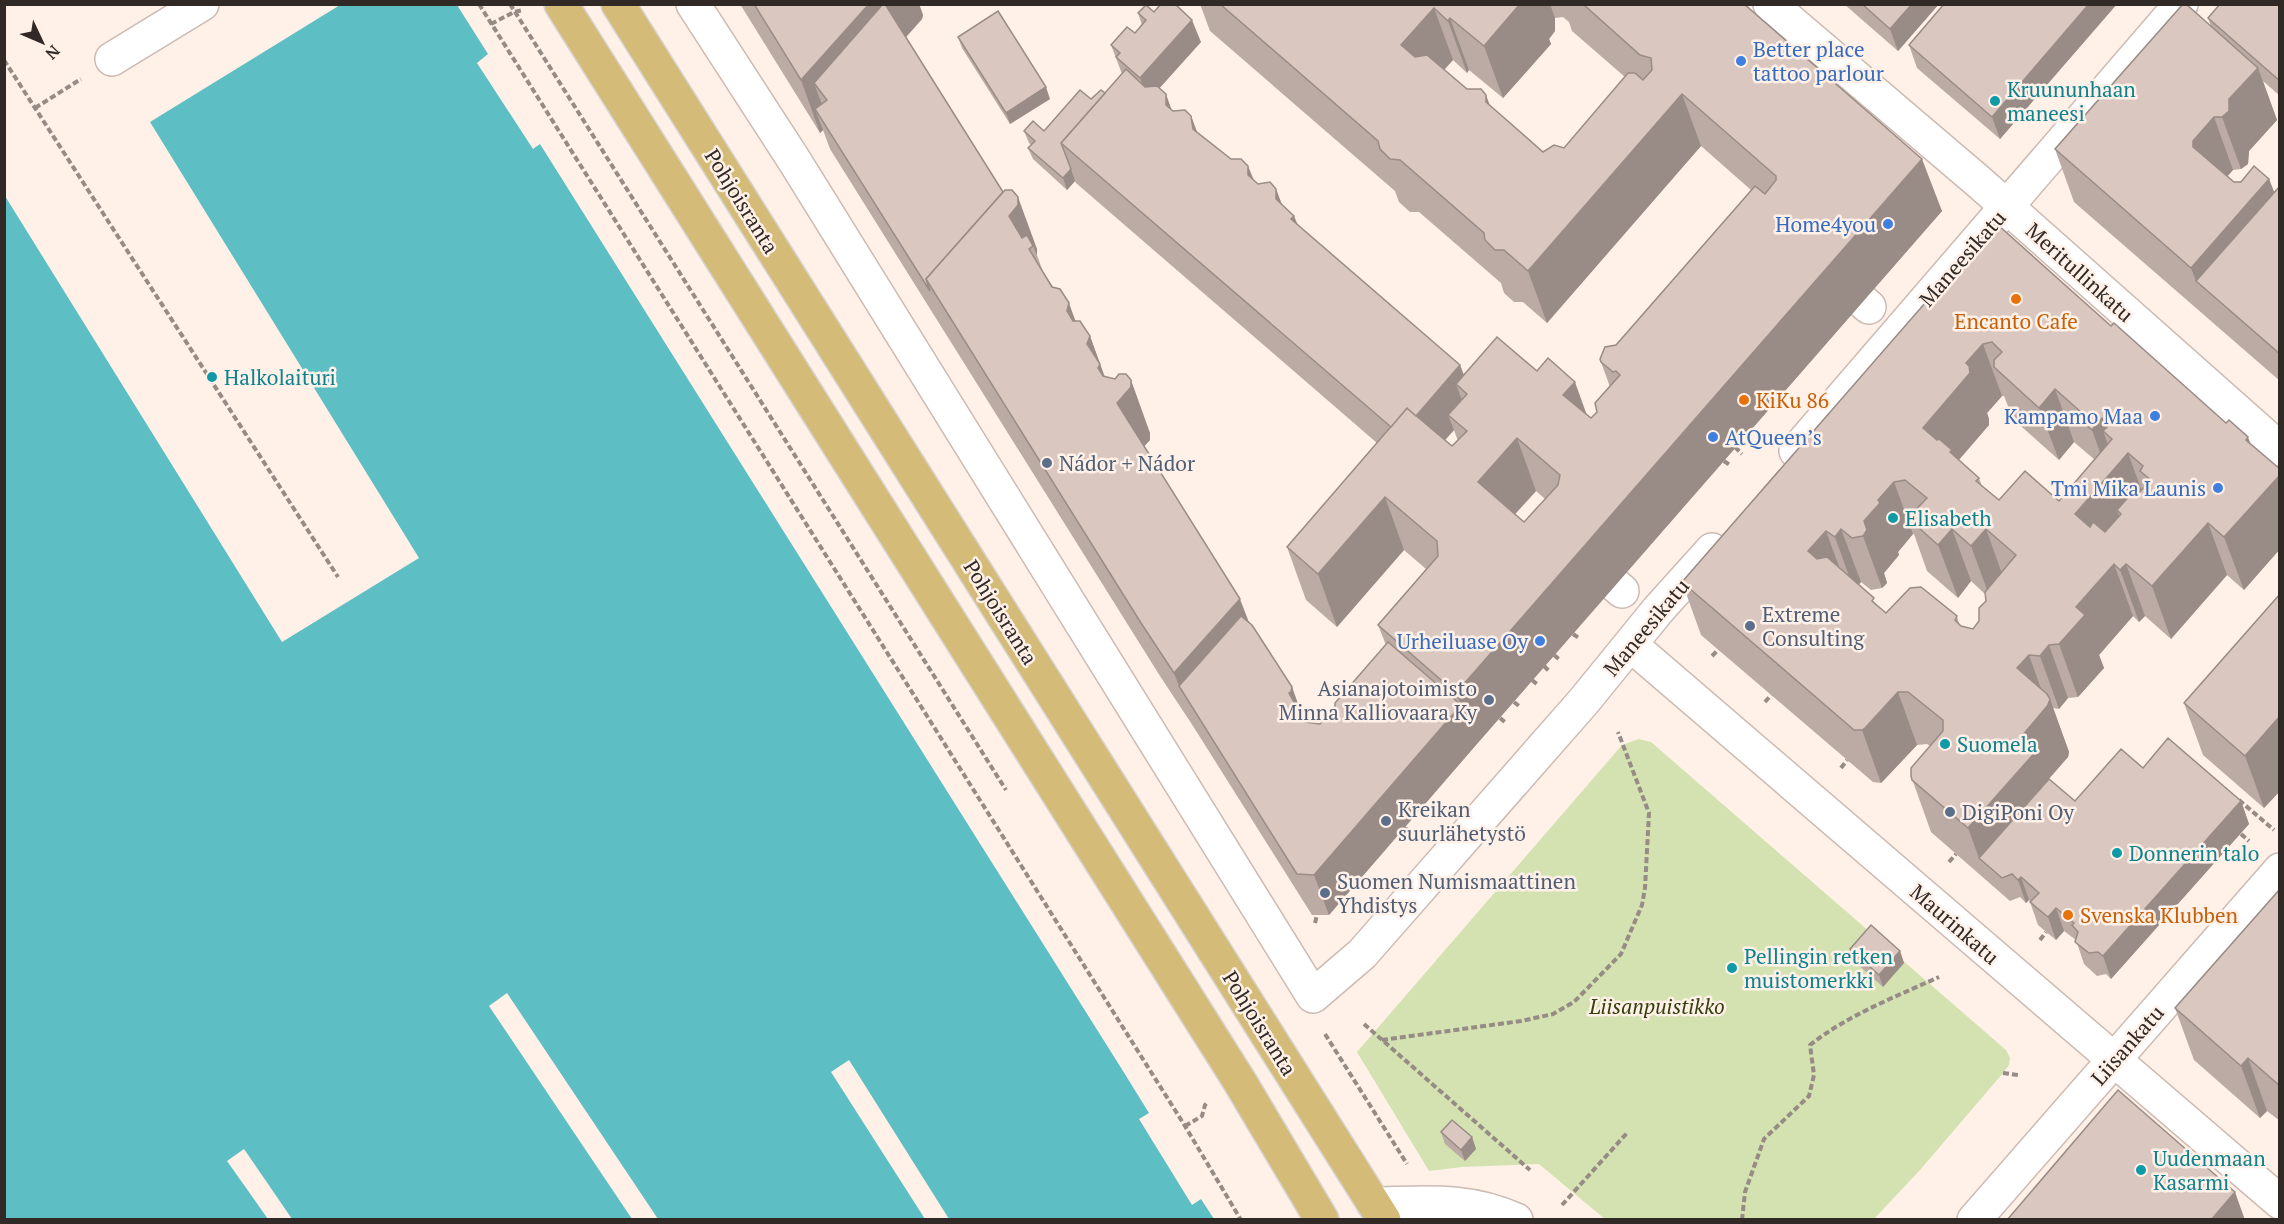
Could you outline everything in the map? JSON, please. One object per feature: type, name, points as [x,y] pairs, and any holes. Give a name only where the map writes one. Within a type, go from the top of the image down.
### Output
[{"type":"main road","points":[[561,4],[1234,1073],[1322,1220]]},
{"type":"main road","name":"Pohjoisranta","points":[[618,4],[1379,1212]]},
{"type":"street","points":[[112,59],[202,4]]},
{"type":"street","name":"Maneesikatu","points":[[693,4],[794,160],[1313,996],[1362,954],[1732,526]]},
{"type":"street","name":"Meritullinkatu","points":[[1770,4],[2006,207],[2280,449]]},
{"type":"street","name":"Maneesikatu","points":[[1778,473],[2181,4]]},
{"type":"street","name":"Maurinkatu","points":[[1631,645],[2280,1202]]},
{"type":"street","name":"Liisankatu","points":[[1974,1220],[2280,870]]},
{"type":"street","points":[[1379,1212],[1465,1203],[1508,1216]]},
{"type":"path","points":[[479,4],[1185,1126],[1241,1220]]},
{"type":"path","points":[[510,4],[1009,795]]},
{"type":"path","points":[[492,24],[514,12]]},
{"type":"path","points":[[35,108],[112,59]]},
{"type":"path","points":[[4,60],[338,577]]},
{"type":"path","points":[[1735,447],[1742,454]]},
{"type":"path","points":[[1724,460],[1731,466]]},
{"type":"path","points":[[1573,634],[1579,638]]},
{"type":"path","points":[[1712,656],[1719,649]]},
{"type":"path","points":[[1554,655],[1560,660]]},
{"type":"path","points":[[1544,666],[1550,672]]},
{"type":"path","points":[[1532,680],[1538,685]]},
{"type":"path","points":[[1765,702],[1771,695]]},
{"type":"path","points":[[1514,702],[1519,706]]},
{"type":"path","points":[[1500,718],[1506,723]]},
{"type":"path","points":[[1382,1040],[1521,1021],[1553,1014],[1574,1002],[1621,954],[1642,905],[1649,813],[1618,732]]},
{"type":"path","points":[[1841,768],[1847,760]]},
{"type":"path","points":[[2230,793],[2280,835]]},
{"type":"path","points":[[1424,805],[1429,811]]},
{"type":"path","points":[[1403,828],[1411,831]]},
{"type":"path","points":[[2241,834],[2249,841]]},
{"type":"path","points":[[1950,862],[1956,854]]},
{"type":"path","points":[[1315,924],[1317,915]]},
{"type":"path","points":[[2040,940],[2046,932]]},
{"type":"path","points":[[1742,1220],[1745,1192],[1764,1139],[1809,1096],[1814,1075],[1809,1046],[1832,1029],[1939,977]]},
{"type":"path","points":[[1364,1024],[1530,1170]]},
{"type":"path","points":[[2003,1073],[2018,1075]]},
{"type":"path","points":[[1185,1126],[1202,1116],[1204,1105]]},
{"type":"path","points":[[1562,1205],[1627,1133]]},
{"type":"green space","name":"Liisanpuistikko","points":[[1639,739],[1651,742],[2006,1050],[2010,1058],[2009,1065],[2003,1073],[1920,1170],[1874,1219],[1606,1220],[1539,1164],[1462,1167],[1429,1171],[1357,1052],[1622,745]]},
{"type":"water","points":[[5,5],[457,5],[488,54],[477,63],[533,149],[540,144],[1123,1071],[1149,1113],[1139,1119],[1192,1205],[1201,1199],[1214,1219],[5,1220]]},
{"type":"pier","name":"Halkolaituri","points":[[5,5],[340,5],[150,122],[419,558],[282,642],[5,196]]},
{"type":"pier","points":[[507,993],[658,1219],[632,1219],[489,1006]]},
{"type":"pier","points":[[849,1060],[949,1219],[925,1219],[831,1072]]},
{"type":"pier","points":[[244,1149],[292,1219],[268,1219],[227,1161]]},
{"type":"building","points":[[754,4],[869,4],[801,80]]},
{"type":"building","points":[[883,4],[1003,192],[926,279],[930,291],[815,109],[827,100],[814,83]]},
{"type":"building","points":[[1161,4],[1175,4],[1192,20],[1140,78],[1116,57],[1120,53],[1111,45],[1127,27],[1135,33],[1146,20],[1138,13],[1146,5],[1154,12]]},
{"type":"building","points":[[1220,4],[1520,4],[1484,46],[1450,18],[1448,21],[1434,8],[1401,45],[1415,57],[1427,55],[1467,89],[1481,89],[1486,95],[1486,102],[1543,152],[1554,145],[1564,148],[1628,73],[1635,73],[1643,80],[1652,70],[1651,58],[1640,55],[1583,4],[1744,4],[1922,159],[1456,693],[1378,625],[1438,556],[1437,541],[1385,497],[1318,574],[1287,547],[1407,408],[1452,446],[1467,431],[1448,415],[1467,394],[1456,384],[1497,337],[1537,371],[1548,358],[1575,382],[1563,395],[1591,418],[1597,412],[1595,403],[1620,375],[1601,362],[1605,347],[1616,345],[1755,186],[1765,194],[1776,180],[1776,176],[1682,94],[1528,271],[1504,250],[1495,250],[1485,240],[1484,233],[1400,160],[1390,159],[1380,149],[1378,141]],"holes":[[[1517,438],[1560,475],[1558,485],[1524,522],[1478,482]]]},
{"type":"building","points":[[1862,4],[1912,4],[1890,29]]},
{"type":"building","name":"Kruununhaan maneesi","points":[[1944,4],[2089,4],[1992,117],[1909,45]]},
{"type":"building","points":[[2183,4],[2186,4],[2258,68],[2229,99],[2229,111],[2222,117],[2214,117],[2193,141],[2193,147],[2234,182],[2241,182],[2254,166],[2269,179],[2191,268],[2055,149]]},
{"type":"building","points":[[2220,4],[2280,4],[2280,81],[2208,18]]},
{"type":"building","points":[[998,11],[1046,87],[1006,113],[958,37]]},
{"type":"building","points":[[1126,69],[1145,87],[1157,86],[1166,94],[1166,105],[1173,111],[1185,110],[1191,116],[1193,129],[1231,159],[1241,159],[1248,166],[1248,175],[1258,184],[1270,182],[1276,189],[1276,199],[1294,216],[1291,219],[1460,365],[1416,416],[1407,408],[1391,427],[1061,143]]},
{"type":"building","points":[[1080,90],[1091,99],[1101,90],[1105,93],[1061,143],[1071,169],[1063,178],[1028,148],[1035,141],[1024,131],[1033,121],[1044,131]]},
{"type":"building","points":[[2280,186],[2280,354],[2196,281]]},
{"type":"building","points":[[1005,190],[1012,190],[1018,197],[1018,205],[1009,216],[1022,238],[1027,235],[1033,246],[1029,249],[1052,287],[1060,289],[1069,303],[1067,311],[1073,321],[1080,321],[1090,336],[1087,344],[1100,364],[1098,368],[1103,376],[1115,379],[1119,374],[1126,374],[1131,380],[1131,387],[1117,403],[1240,599],[1174,673],[926,279]]},
{"type":"building","points":[[1993,225],[1998,225],[2111,326],[2114,323],[2226,423],[2229,420],[2248,437],[2246,440],[2280,469],[2280,475],[2224,537],[2208,523],[2152,586],[2126,564],[2120,570],[2114,564],[2076,607],[2085,615],[2059,644],[2049,645],[2040,656],[2029,655],[2017,668],[2050,699],[2048,705],[2022,736],[2038,749],[1968,828],[1912,780],[1911,776],[1911,768],[1943,731],[1943,720],[1908,692],[1898,692],[1865,728],[1854,730],[1682,582]],"holes":[[[1992,342],[2002,352],[1994,360],[1994,367],[2039,408],[2055,389],[2090,420],[2086,425],[2092,430],[2102,418],[2109,425],[2103,431],[2112,439],[2059,501],[2025,471],[1999,500],[1976,481],[1979,478],[1950,452],[1952,450],[1923,428],[1970,373],[1966,363],[1983,344]],[[2128,453],[2143,466],[2140,471],[2151,480],[2136,496],[2132,493],[2117,510],[2121,514],[2105,532],[2093,522],[2090,527],[2075,514]],[[1905,480],[1927,498],[1908,518],[1938,545],[1952,529],[1971,546],[1986,529],[2016,555],[1985,592],[1986,601],[1979,608],[1979,621],[1973,629],[1961,626],[1955,620],[1957,616],[1921,587],[1910,588],[1886,613],[1872,601],[1874,598],[1827,557],[1817,559],[1808,551],[1826,531],[1835,537],[1841,529],[1852,538],[1863,536],[1867,530],[1864,521],[1894,482]]]},
{"type":"building","points":[[2280,594],[2280,716],[2245,756],[2184,703]]},
{"type":"building","points":[[1241,616],[1252,625],[1292,687],[1289,693],[1305,722],[1320,724],[1335,707],[1335,703],[1388,642],[1461,705],[1314,875],[1297,874],[1179,686]]},
{"type":"building","name":"Donnerin talo","points":[[2168,738],[2241,801],[2103,956],[2098,952],[2089,953],[2075,942],[2078,932],[2072,925],[2074,923],[2056,908],[2048,917],[2030,902],[2039,893],[2021,877],[2018,880],[2012,874],[2002,878],[1979,858],[2049,779],[2075,801],[2121,749],[2143,768]]},
{"type":"building","points":[[2280,889],[2280,1086],[2248,1058],[2241,1066],[2175,1008]]},
{"type":"building","points":[[1871,925],[1900,951],[1879,975],[1850,949]]},
{"type":"building","points":[[2118,1090],[2235,1192],[2211,1220],[2007,1220]]},
{"type":"building","points":[[1452,1120],[1472,1137],[1461,1150],[1441,1132]]},
{"type":"place","name":"Better place tattoo parlour","points":[[1741,61]]},
{"type":"place","name":"Kruununhaan maneesi","points":[[1995,101]]},
{"type":"place","name":"Home4you","points":[[1888,224]]},
{"type":"place","name":"Encanto Cafe","points":[[2016,299]]},
{"type":"place","name":"Halkolaituri","points":[[212,377]]},
{"type":"place","name":"KiKu 86","points":[[1744,400]]},
{"type":"place","name":"Kampamo Maa","points":[[2155,416]]},
{"type":"place","name":"AtQueen’s","points":[[1713,437]]},
{"type":"place","name":"Nádor + Nádor","points":[[1047,463]]},
{"type":"place","name":"Tmi Mika Launis","points":[[2218,488]]},
{"type":"place","name":"Elisabeth","points":[[1893,518]]},
{"type":"place","name":"Extreme Consulting","points":[[1750,626]]},
{"type":"place","name":"Urheiluase Oy","points":[[1540,641]]},
{"type":"place","name":"Asianajotoimisto Minna Kalliovaara Ky","points":[[1489,700]]},
{"type":"place","name":"Suomela","points":[[1945,744]]},
{"type":"place","name":"DigiPoni Oy","points":[[1950,812]]},
{"type":"place","name":"Kreikan suurlähetystö","points":[[1386,821]]},
{"type":"place","name":"Donnerin talo","points":[[2117,853]]},
{"type":"place","name":"Suomen Numismaattinen Yhdistys","points":[[1325,893]]},
{"type":"place","name":"Svenska Klubben","points":[[2068,915]]},
{"type":"place","name":"Pellingin retken muistomerkki","points":[[1732,968]]},
{"type":"place","name":"Uudenmaan Kasarmi","points":[[2141,1170]]}]
